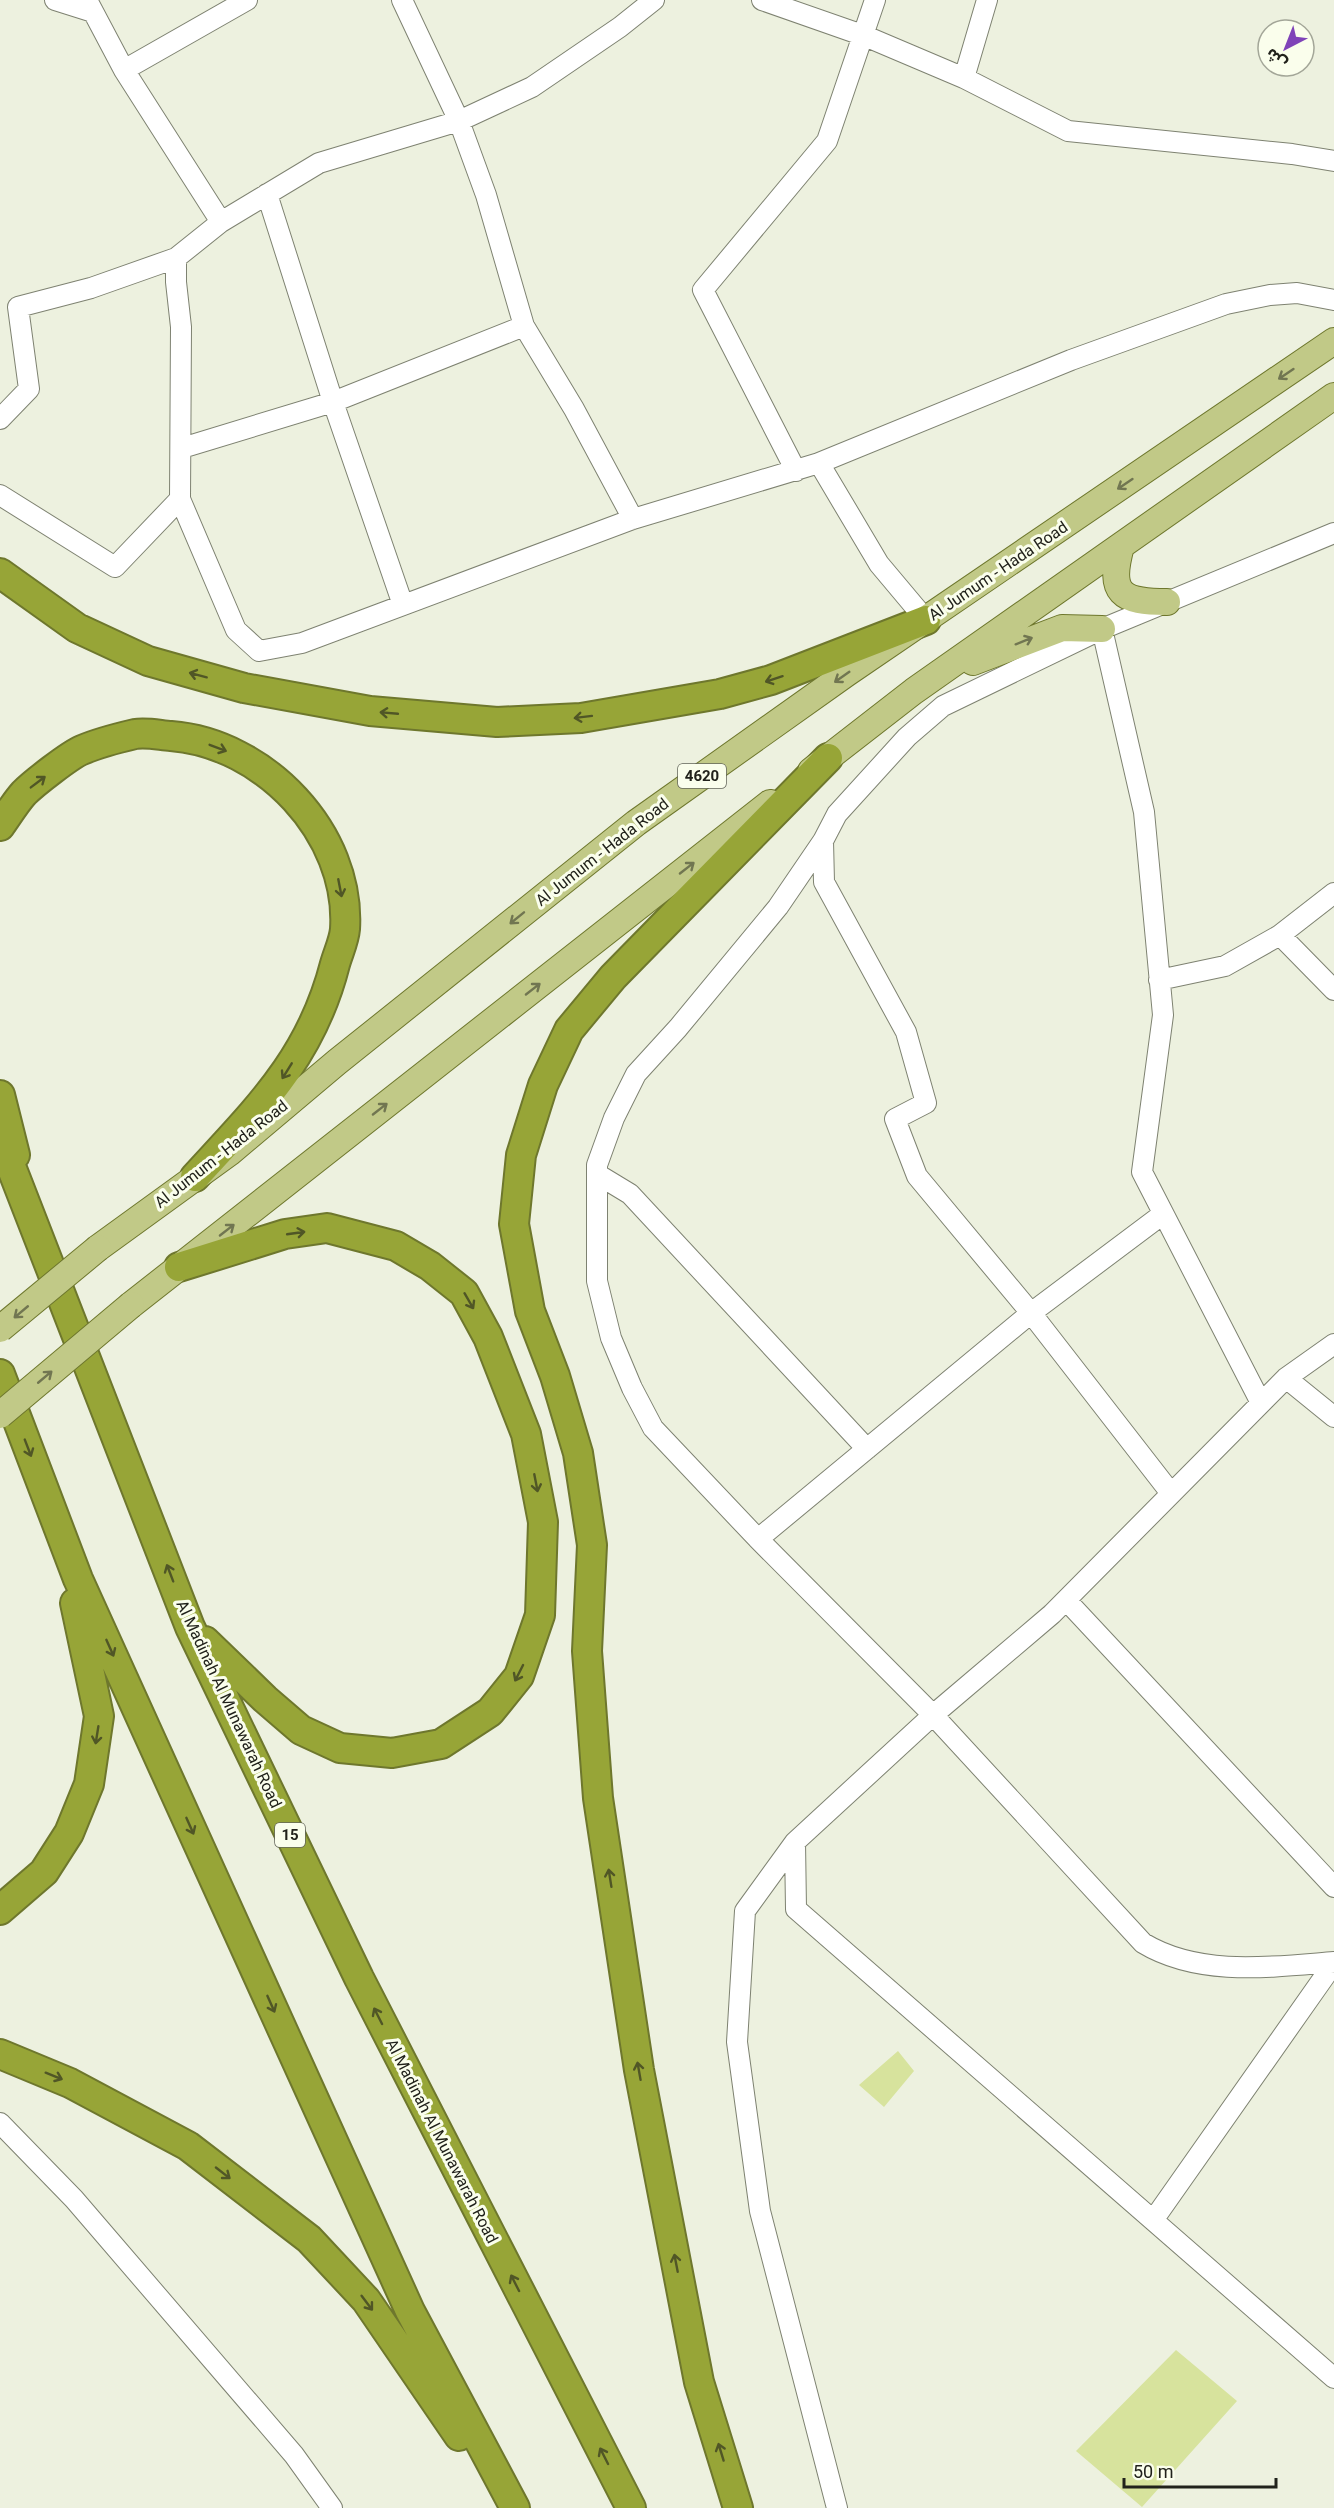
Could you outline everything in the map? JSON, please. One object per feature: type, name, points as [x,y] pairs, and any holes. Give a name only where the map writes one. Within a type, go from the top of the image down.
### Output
[{"type":"highway","points":[[0,573],[77,628],[148,661],[244,688],[370,711],[497,722],[581,718],[720,694],[780,677],[927,620]]},
{"type":"highway","points":[[0,826],[25,792],[81,750],[137,734],[192,738],[239,756],[285,789],[305,810],[327,846],[341,888],[345,930],[331,982],[311,1033],[277,1087],[195,1177]]},
{"type":"highway","points":[[738,2508],[699,2382],[639,2070],[606,1857],[598,1798],[587,1651],[592,1545],[578,1453],[555,1376],[530,1311],[514,1224],[522,1155],[543,1085],[569,1030],[613,976],[828,758]]},
{"type":"highway","points":[[0,1095],[27,1207]]},
{"type":"highway","name":"Al Madinah Al Munawarah Road","points":[[0,1138],[190,1627],[358,1978],[631,2508]]},
{"type":"highway","points":[[179,1267],[285,1234],[327,1228],[361,1235],[396,1246],[430,1266],[464,1293],[488,1337],[526,1434],[543,1522],[540,1615],[519,1676],[490,1712],[441,1744],[392,1753],[340,1748],[301,1730],[190,1627]]},
{"type":"highway","points":[[0,1374],[78,1579],[410,2311],[515,2508]]},
{"type":"highway","points":[[0,1910],[44,1872],[69,1833],[89,1784],[99,1716],[85,1642],[53,1514]]},
{"type":"highway","points":[[0,2054],[70,2083],[188,2146],[309,2239],[366,2300],[508,2508]]},
{"type":"main road","name":"Al Jumum - Hada Road","points":[[0,1329],[98,1248],[195,1177],[636,823],[1334,341]]},
{"type":"main road","points":[[0,1415],[179,1267],[931,679],[1334,396]]},
{"type":"main road","points":[[1121,546],[1115,575],[1124,594],[1137,602],[1167,602]]},
{"type":"main road","points":[[931,679],[1062,628],[1102,629]]},
{"type":"street","points":[[55,0],[90,6],[124,70],[221,222]]},
{"type":"street","points":[[124,70],[247,0]]},
{"type":"street","points":[[402,0],[459,121],[486,195],[524,326],[574,409],[633,519]]},
{"type":"street","points":[[0,419],[29,389],[18,308],[91,288],[176,258],[221,222],[319,163],[459,121],[532,87],[620,27],[654,0]]},
{"type":"street","points":[[762,0],[865,36],[964,78],[1068,131],[1292,154],[1334,161]]},
{"type":"street","points":[[796,471],[703,290],[827,141],[865,36],[875,0]]},
{"type":"street","points":[[964,78],[987,0]]},
{"type":"street","points":[[267,194],[333,402],[403,605]]},
{"type":"street","points":[[176,258],[181,327],[180,499],[236,630],[259,651],[302,643],[633,519],[819,463],[1071,360],[1226,304],[1270,295],[1297,293],[1334,300]]},
{"type":"street","points":[[182,448],[333,402],[524,326]]},
{"type":"street","points":[[819,463],[879,564],[927,620]]},
{"type":"street","points":[[0,495],[115,567],[180,499]]},
{"type":"street","points":[[1334,533],[1102,629],[943,706],[907,738],[837,814],[823,841],[778,907],[678,1028],[636,1074],[614,1118],[597,1165],[597,1281],[611,1338],[632,1388],[653,1428],[758,1539],[933,1715],[1143,1943],[1164,1956],[1191,1962],[1255,1968],[1334,1963]]},
{"type":"street","points":[[1102,629],[1144,812],[1163,1015],[1142,1172],[1261,1403]]},
{"type":"street","points":[[823,841],[824,882],[906,1032],[926,1103],[895,1119],[917,1176],[1031,1313],[1170,1492]]},
{"type":"street","points":[[1159,980],[1225,966],[1280,936],[1334,893]]},
{"type":"street","points":[[1280,936],[1334,990]]},
{"type":"street","points":[[597,1174],[630,1194],[867,1449]]},
{"type":"street","points":[[758,1539],[1031,1313],[1163,1214]]},
{"type":"street","points":[[837,2508],[760,2211],[737,2042],[745,1911],[795,1842],[933,1715],[1066,1600],[1170,1492],[1286,1378],[1334,1344]]},
{"type":"street","points":[[1286,1378],[1334,1418]]},
{"type":"street","points":[[1066,1600],[1334,1887]]},
{"type":"street","points":[[795,1842],[796,1909],[1334,2378]]},
{"type":"street","points":[[1154,2219],[1334,1963]]},
{"type":"street","points":[[0,2123],[89,2216],[294,2455],[332,2508]]},
{"type":"green space","points":[[898,2051],[914,2071],[884,2107],[859,2085]]},
{"type":"green space","points":[[1176,2350],[1237,2401],[1142,2507],[1076,2451]]}]
